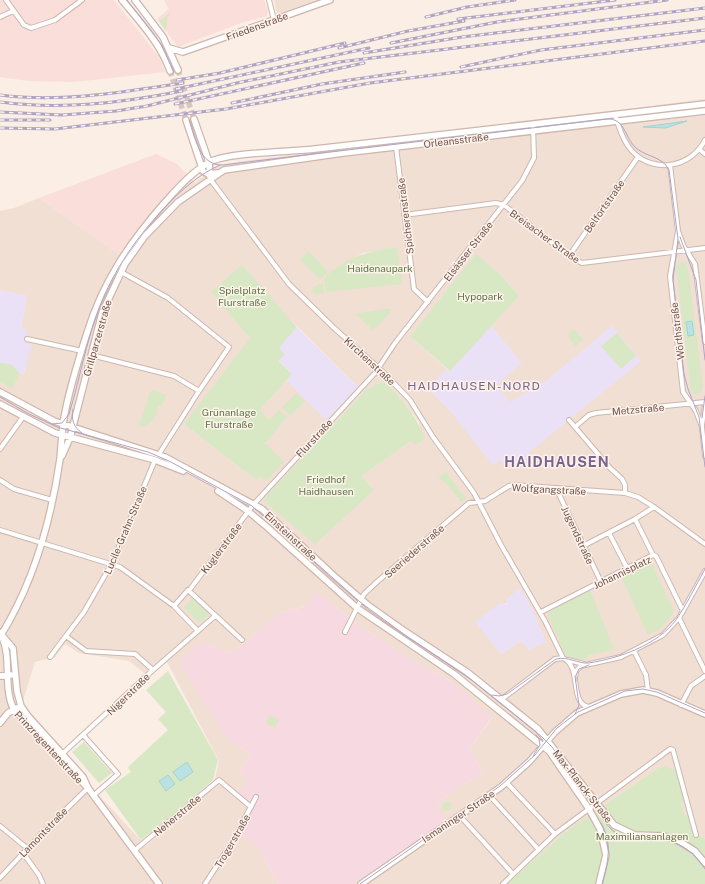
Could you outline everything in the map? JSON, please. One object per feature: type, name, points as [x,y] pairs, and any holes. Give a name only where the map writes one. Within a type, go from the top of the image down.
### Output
[{"type":"main road","points":[[122,0],[163,54],[170,71]]},
{"type":"main road","points":[[135,0],[158,30],[169,48],[178,70]]},
{"type":"main road","name":"Friedenstraße","points":[[183,52],[330,0]]},
{"type":"main road","points":[[169,48],[183,52],[175,63]]},
{"type":"main road","name":"Orleansstraße","points":[[209,162],[237,156],[705,104]]},
{"type":"main road","name":"Orleansstraße","points":[[209,176],[230,168],[705,111]]},
{"type":"main road","points":[[194,119],[209,162],[209,176]]},
{"type":"main road","points":[[186,120],[202,168],[209,176]]},
{"type":"main road","name":"Grillparzerstraße","points":[[1,634],[24,591],[42,544],[52,500],[64,423],[82,351],[97,304],[121,258],[138,234],[175,191],[209,162]]},
{"type":"main road","name":"Grillparzerstraße","points":[[59,461],[70,438],[102,313],[121,272],[132,253],[150,231],[209,176]]},
{"type":"main road","name":"Einsteinstraße","points":[[0,392],[36,412],[64,423],[159,454],[250,508],[356,608],[454,674],[543,746]]},
{"type":"main road","name":"Einsteinstraße","points":[[0,404],[23,417],[70,438],[155,460],[192,476],[250,508],[269,515],[361,599],[400,628],[458,666],[502,699],[538,729],[547,740]]},
{"type":"main road","name":"Prinzregentenstraße","points":[[1,634],[13,648],[17,694],[21,706],[60,756]]},
{"type":"main road","name":"Prinzregentenstraße","points":[[1,634],[6,648],[10,696],[14,709],[83,777],[88,788],[159,884]]},
{"type":"main road","points":[[0,676],[16,675]]},
{"type":"main road","points":[[648,690],[705,714]]},
{"type":"main road","name":"Ismaninger Straße","points":[[362,884],[506,782],[543,746],[547,740],[576,714],[626,692],[648,690]]},
{"type":"main road","points":[[0,723],[14,709],[21,706]]},
{"type":"main road","name":"Max-Planck-Straße","points":[[547,740],[610,823],[620,830],[635,835],[664,836],[674,839],[690,847],[705,863]]},
{"type":"main road","name":"Max-Planck-Straße","points":[[543,746],[557,761],[589,809],[600,829],[606,862],[599,884]]},
{"type":"street","points":[[6,0],[24,25],[31,28],[55,20],[82,0]]},
{"type":"street","points":[[269,0],[274,20]]},
{"type":"street","points":[[0,17],[13,11]]},
{"type":"street","points":[[615,115],[626,144],[638,156],[656,164],[670,165],[684,161],[699,150],[705,140]]},
{"type":"street","name":"Elsässer Straße","points":[[378,368],[398,338],[428,302],[522,181],[532,163],[534,150],[533,124]]},
{"type":"street","name":"Spicherenstraße","points":[[396,147],[414,289],[428,302]]},
{"type":"street","points":[[699,150],[705,154]]},
{"type":"street","name":"Belfortstraße","points":[[570,256],[638,156]]},
{"type":"street","name":"Wörthstraße","points":[[670,165],[678,231],[675,252],[671,265],[671,284],[683,392],[692,404],[702,427]]},
{"type":"street","name":"Kirchenstraße","points":[[209,176],[289,284],[410,400],[433,437],[474,493],[541,612],[564,658],[571,665],[575,678],[578,699],[576,714]]},
{"type":"street","name":"Breisacher Straße","points":[[404,214],[496,204],[504,205],[577,261],[587,263],[705,248]]},
{"type":"street","name":"Wörthstraße","points":[[678,231],[695,264],[705,342]]},
{"type":"street","points":[[121,272],[168,298],[229,348],[199,390],[159,454]]},
{"type":"street","points":[[27,339],[82,351]]},
{"type":"street","points":[[91,355],[174,376],[199,390]]},
{"type":"street","name":"Flurstraße","points":[[250,508],[378,368]]},
{"type":"street","name":"Wörthstraße","points":[[705,404],[702,427],[705,456]]},
{"type":"street","name":"Metzstraße","points":[[575,427],[589,415],[596,413],[705,404]]},
{"type":"street","points":[[0,449],[23,417]]},
{"type":"street","points":[[569,420],[610,468],[622,479],[625,486],[625,493]]},
{"type":"street","name":"Lucile-Grahn-Straße","points":[[50,658],[89,603],[112,563],[155,460]]},
{"type":"street","points":[[0,480],[14,489],[52,500]]},
{"type":"street","name":"Wolfgangstraße","points":[[478,502],[485,501],[511,485],[625,493],[638,497],[654,507],[705,544]]},
{"type":"street","name":"Jugendstraße","points":[[556,488],[601,582]]},
{"type":"street","name":"Seeriederstraße","points":[[356,608],[361,599],[378,581],[467,505],[478,502]]},
{"type":"street","points":[[583,546],[635,519],[654,507]]},
{"type":"street","name":"Kuglerstraße","points":[[174,606],[189,589],[250,508]]},
{"type":"street","points":[[635,519],[653,555]]},
{"type":"street","points":[[0,530],[42,544],[112,563],[137,578],[174,606],[198,631]]},
{"type":"street","points":[[609,533],[627,568]]},
{"type":"street","name":"Johannisplatz","points":[[541,612],[653,555],[656,556],[683,610]]},
{"type":"street","points":[[575,678],[578,669],[589,664],[616,659],[663,635],[679,618],[705,571]]},
{"type":"street","points":[[189,589],[215,616],[242,640]]},
{"type":"street","points":[[345,632],[356,608]]},
{"type":"street","name":"Nigerstraße","points":[[60,756],[84,736],[153,670],[215,616]]},
{"type":"street","points":[[679,618],[705,670]]},
{"type":"street","points":[[66,636],[86,651],[134,654],[141,658],[153,670]]},
{"type":"street","points":[[634,651],[646,675],[648,690]]},
{"type":"street","points":[[502,699],[558,658],[564,658],[576,663],[589,664]]},
{"type":"street","points":[[681,705],[691,686],[705,676]]},
{"type":"street","points":[[578,699],[583,705],[592,706]]},
{"type":"street","points":[[84,736],[118,774],[94,795]]},
{"type":"street","points":[[503,884],[555,834],[670,749],[673,750],[696,835]]},
{"type":"street","name":"Neherstraße","points":[[135,850],[218,780],[251,807]]},
{"type":"street","points":[[506,782],[555,834]]},
{"type":"street","name":"Lamontstraße","points":[[0,878],[27,848],[88,788]]},
{"type":"street","points":[[489,795],[539,850]]},
{"type":"street","name":"Trogerstraße","points":[[205,884],[234,841],[256,797]]},
{"type":"street","points":[[460,816],[513,874]]},
{"type":"street","points":[[0,826],[27,848]]},
{"type":"street","points":[[23,853],[39,875],[43,884]]},
{"type":"shaded area","points":[[0,0],[114,0],[159,57],[165,72],[74,82],[28,81],[0,77]]},
{"type":"shaded area","points":[[164,0],[264,0],[268,12],[267,16],[241,23],[178,47],[157,19],[169,9]]},
{"type":"shaded area","points":[[274,0],[321,0],[277,15]]},
{"type":"shaded area","points":[[705,99],[705,839],[692,830],[688,814],[685,815],[681,802],[684,801],[661,766],[564,833],[507,884],[353,884],[408,847],[438,809],[440,800],[483,772],[469,750],[492,718],[448,680],[417,663],[358,625],[334,606],[305,607],[280,612],[232,653],[201,642],[226,737],[251,755],[239,771],[249,779],[254,805],[257,844],[278,884],[0,884],[0,382],[12,388],[20,373],[24,374],[31,345],[26,344],[21,328],[27,296],[0,290],[0,211],[14,208],[39,198],[124,258],[132,246],[171,202],[212,169],[219,166],[243,161],[614,118],[658,105]],"holes":[[[397,247],[324,279],[336,268],[363,253]],[[476,255],[502,276],[519,296],[449,371],[410,336]],[[277,306],[358,387],[287,381],[292,374],[260,410],[270,420],[260,475],[256,480],[184,424]],[[384,381],[399,396],[419,422],[422,440],[418,443],[411,441],[362,476],[374,490],[356,506],[324,435],[367,389]],[[527,601],[544,637],[521,641],[501,654],[481,627],[507,602]],[[65,644],[79,653],[129,661],[149,677],[167,662],[219,761],[215,779],[146,846],[20,710],[35,662],[55,657]]]},
{"type":"shaded area","points":[[156,154],[177,164],[195,183],[171,202],[124,258],[39,198]]},
{"type":"shaded area","points":[[0,290],[27,296],[21,328],[27,329],[26,344],[32,345],[24,374],[20,373],[11,364],[0,363]]},
{"type":"shaded area","points":[[491,326],[522,363],[496,385],[510,402],[542,384],[612,326],[641,361],[528,453],[534,460],[522,470],[514,461],[505,464],[500,460],[493,465],[451,412],[427,388],[447,369],[450,371]]},
{"type":"shaded area","points":[[297,327],[358,387],[326,420],[287,381],[292,374],[279,360],[278,348]]},
{"type":"shaded area","points":[[520,588],[530,604],[546,642],[529,650],[521,641],[501,654],[475,622],[500,603],[506,605],[506,599]]},
{"type":"shaded area","points":[[316,592],[358,625],[417,663],[448,680],[475,701],[473,703],[492,717],[469,750],[483,772],[440,800],[438,809],[445,821],[353,884],[278,884],[257,844],[239,835],[254,805],[239,793],[249,779],[239,771],[251,755],[226,737],[179,661],[201,642],[232,653],[280,612],[305,607]]},
{"type":"green space","points":[[171,12],[167,19],[166,31],[159,21]]},
{"type":"green space","name":"Haidenaupark","points":[[397,247],[402,284],[326,292],[324,278],[340,265],[367,253]]},
{"type":"green space","points":[[309,251],[328,272],[320,279],[300,260]]},
{"type":"green space","name":"Hypopark","points":[[476,254],[502,276],[519,296],[450,371],[410,336]]},
{"type":"green space","points":[[681,262],[686,263],[688,268],[703,388],[699,394],[695,395],[691,391],[676,267]]},
{"type":"green space","name":"Grünanlage Flurstraße","points":[[242,265],[297,327],[279,348],[284,354],[279,361],[292,374],[260,410],[270,420],[279,410],[287,417],[265,443],[284,462],[266,481],[260,476],[256,480],[184,424],[250,338],[211,292]]},
{"type":"green space","points":[[318,284],[323,284],[324,293],[314,294],[311,291]]},
{"type":"green space","points":[[392,309],[381,323],[373,330],[355,314]]},
{"type":"green space","points":[[574,329],[583,340],[575,346],[567,335]]},
{"type":"green space","points":[[617,333],[636,356],[621,369],[601,346]]},
{"type":"green space","points":[[0,363],[11,364],[20,373],[12,389],[0,382]]},
{"type":"green space","name":"Friedhof Haidhausen","points":[[384,381],[408,408],[425,438],[416,445],[411,441],[362,476],[374,490],[315,544],[265,502],[264,499],[367,389]]},
{"type":"green space","points":[[152,390],[167,395],[161,406],[157,405],[157,413],[154,419],[142,427],[139,426],[150,392]]},
{"type":"green space","points":[[296,393],[305,401],[290,416],[282,408]]},
{"type":"green space","points":[[446,472],[466,499],[461,502],[449,486],[438,477]]},
{"type":"green space","points":[[651,561],[674,612],[660,629],[648,635],[621,576]]},
{"type":"green space","points":[[590,589],[614,650],[587,655],[587,659],[576,660],[566,656],[547,613]]},
{"type":"green space","points":[[192,598],[209,614],[200,623],[184,608]]},
{"type":"green space","points":[[168,671],[218,760],[213,780],[172,816],[141,840],[105,790],[131,772],[128,767],[168,730],[158,719],[166,712],[146,690]]},
{"type":"green space","points":[[270,715],[279,720],[275,728],[266,723]]},
{"type":"green space","points":[[84,742],[112,773],[99,783],[72,752]]},
{"type":"green space","name":"Maximiliansanlagen","points":[[661,766],[676,770],[685,801],[681,802],[685,815],[688,814],[692,830],[705,839],[705,884],[507,884],[564,833]]},
{"type":"green space","points":[[447,801],[452,806],[447,811],[442,806]]},
{"type":"water","points":[[687,121],[665,128],[643,127]]},
{"type":"water","points":[[692,321],[694,335],[688,336],[686,322]]},
{"type":"water","points":[[187,762],[193,772],[180,781],[173,772]]},
{"type":"water","points":[[168,775],[175,784],[166,791],[159,781]]},
{"type":"tunnel","points":[[178,70],[194,119]]},
{"type":"tunnel","points":[[170,71],[186,120]]},
{"type":"tram line","points":[[127,0],[161,44],[174,73]]},
{"type":"tram line","points":[[189,120],[196,142],[203,155],[214,164],[222,165],[607,119],[617,121],[624,128],[631,142],[638,150],[658,159],[666,165],[669,170],[678,239],[673,280],[684,374],[699,417],[705,467]]},
{"type":"tram line","points":[[52,424],[62,423],[69,414],[90,334],[99,308],[112,280],[127,254],[145,230],[171,201],[198,178],[220,165]]},
{"type":"tram line","points":[[680,237],[696,280],[705,360]]},
{"type":"tram line","points":[[702,418],[705,396]]},
{"type":"tram line","points":[[0,397],[27,413],[57,427],[148,452],[169,461],[252,506],[360,602],[405,635],[473,681],[542,737],[552,747],[602,819],[616,833],[629,839],[652,839],[676,843],[695,856],[705,869]]},
{"type":"tram line","points":[[73,409],[73,422],[82,433]]},
{"type":"tram line","points":[[492,695],[499,696],[507,694],[556,659],[565,658],[585,663],[601,661],[625,654],[659,637],[676,620],[705,569]]},
{"type":"tram line","points":[[576,681],[576,675],[579,669],[589,665]]},
{"type":"tram line","points":[[575,676],[579,705],[575,714]]},
{"type":"tram line","points":[[360,884],[500,786],[535,755],[557,728],[578,712],[625,691],[643,689],[657,692],[705,713]]},
{"type":"tram line","points":[[533,756],[540,745],[539,739],[536,735]]},
{"type":"tram line","points":[[601,823],[605,831],[608,846],[606,868],[602,884]]},
{"type":"railway","points":[[426,17],[467,7],[515,0]]},
{"type":"railway","points":[[458,19],[615,0]]},
{"type":"railway","points":[[391,43],[497,22],[667,0]]},
{"type":"railway","points":[[364,53],[462,37],[705,8]]},
{"type":"railway","points":[[0,112],[62,115],[116,111],[147,106],[237,83],[339,62],[705,18]]},
{"type":"railway","points":[[339,48],[408,31],[464,21]]},
{"type":"railway","points":[[461,67],[541,50],[705,30]]},
{"type":"railway","points":[[0,128],[55,129],[226,109],[370,83],[705,41]]},
{"type":"railway","points":[[177,80],[220,73],[345,43]]},
{"type":"railway","points":[[176,89],[369,48]]},
{"type":"railway","points":[[175,104],[364,63]]},
{"type":"railway","points":[[232,103],[322,84],[405,72]]},
{"type":"railway","points":[[0,95],[46,98],[69,97],[115,93],[183,83]]},
{"type":"railway","points":[[0,102],[46,105],[91,104],[137,99],[182,91]]},
{"type":"railway","points":[[0,120],[50,120]]},
{"type":"district","name":"HAIDHAUSEN-NORD","points":[[474,386]]},
{"type":"district","name":"HAIDHAUSEN","points":[[557,462]]},
{"type":"park label","name":"Spielplatz Flurstraße","points":[[242,296]]}]
